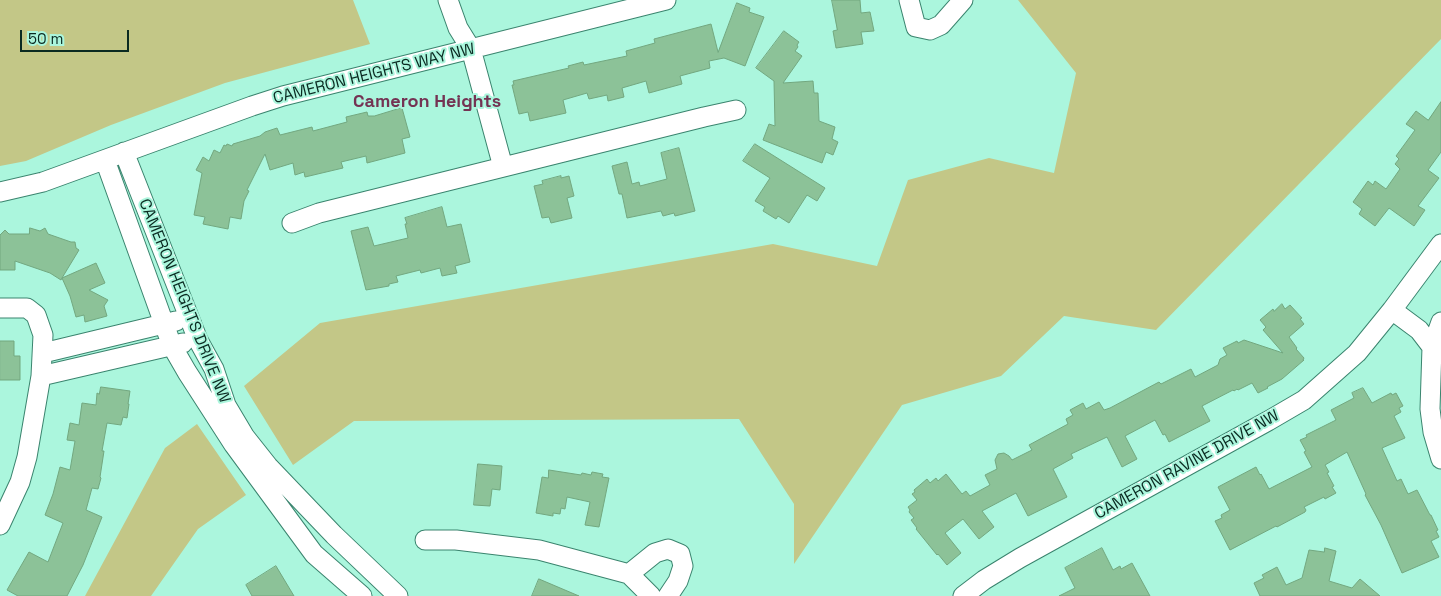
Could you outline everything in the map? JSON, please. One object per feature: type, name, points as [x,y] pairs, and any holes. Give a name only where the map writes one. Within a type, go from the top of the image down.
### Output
[{"type":"street","points":[[448,0],[458,28],[471,50],[503,167]]},
{"type":"street","name":"CAMERON HEIGHTS WAY NW","points":[[0,192],[44,182],[284,96],[666,0]]},
{"type":"street","points":[[909,0],[916,27],[930,30],[940,25],[963,0]]},
{"type":"street","points":[[292,223],[319,213],[736,110]]},
{"type":"street","name":"CAMERON HEIGHTS DRIVE NW","points":[[124,152],[198,340],[214,369],[218,407]]},
{"type":"street","name":"CAMERON HEIGHTS DRIVE NW","points":[[104,160],[172,346],[218,407],[314,554],[362,596]]},
{"type":"street","name":"CAMERON RAVINE DRIVE NW","points":[[963,596],[984,580],[1020,558],[1268,422],[1304,400],[1357,353],[1441,244]]},
{"type":"street","points":[[0,308],[27,308],[36,314],[43,335],[41,376],[27,457],[20,482],[1,519]]},
{"type":"street","points":[[1392,310],[1419,330],[1432,346]]},
{"type":"street","points":[[43,353],[189,318]]},
{"type":"street","points":[[1441,322],[1432,346],[1430,409],[1441,459]]},
{"type":"street","points":[[41,376],[198,340]]},
{"type":"street","name":"CAMERON HEIGHTS DRIVE NW","points":[[262,472],[334,535],[398,596]]},
{"type":"street","points":[[425,540],[456,540],[539,550],[629,574],[651,596]]},
{"type":"street","points":[[629,574],[655,553],[668,549],[680,554],[683,566],[678,581],[668,596]]},
{"type":"green space","points":[[0,0],[353,0],[370,44],[225,83],[111,125],[26,161],[0,166]]},
{"type":"green space","points":[[1018,0],[1441,0],[1441,39],[1156,330],[1064,316],[1001,376],[902,405],[794,564],[794,504],[739,419],[354,421],[293,465],[244,386],[320,323],[773,244],[877,266],[908,180],[989,158],[1054,173],[1076,73]]},
{"type":"green space","points":[[197,424],[246,495],[198,529],[151,596],[85,596],[165,448]]},
{"type":"building","points":[[832,0],[860,0],[861,13],[870,12],[874,31],[861,32],[863,44],[836,48],[833,31],[837,30]]},
{"type":"building","points":[[737,3],[750,8],[749,12],[764,17],[745,66],[724,58],[709,61],[710,68],[680,76],[682,84],[649,93],[646,81],[622,88],[624,97],[608,101],[607,95],[589,99],[587,93],[563,100],[566,113],[530,121],[528,112],[519,114],[512,85],[514,85],[513,81],[569,68],[568,66],[583,62],[584,65],[627,56],[626,51],[655,43],[654,39],[711,24],[718,52]]},
{"type":"building","points":[[784,31],[799,42],[795,51],[802,56],[783,83],[813,81],[814,93],[818,93],[819,121],[835,127],[832,139],[838,142],[833,155],[826,152],[822,163],[763,140],[769,124],[775,126],[774,81],[756,68]]},
{"type":"building","points":[[1441,102],[1441,152],[1428,170],[1439,178],[1418,206],[1425,210],[1414,226],[1389,208],[1375,226],[1359,214],[1362,209],[1353,202],[1368,181],[1373,185],[1375,181],[1386,189],[1400,169],[1395,164],[1399,159],[1396,156],[1415,130],[1406,124],[1416,111],[1428,120]]},
{"type":"building","points":[[402,108],[410,137],[402,139],[405,153],[367,163],[366,156],[341,162],[343,168],[305,177],[304,172],[295,175],[293,163],[270,170],[265,154],[247,190],[249,191],[244,201],[241,219],[230,217],[228,229],[203,224],[205,217],[194,215],[202,173],[196,170],[203,157],[209,161],[214,150],[220,153],[224,145],[232,146],[277,128],[280,135],[312,127],[313,131],[347,122],[346,117],[367,112],[368,116],[374,116]]},
{"type":"building","points":[[755,144],[825,188],[817,201],[807,195],[789,223],[778,216],[776,219],[763,211],[765,207],[755,201],[770,178],[743,161]]},
{"type":"building","points":[[679,148],[695,211],[675,216],[674,213],[663,216],[661,211],[627,218],[622,194],[619,194],[612,166],[627,162],[632,184],[639,182],[640,186],[667,179],[661,153]]},
{"type":"building","points":[[561,176],[561,178],[569,176],[574,196],[567,198],[572,218],[551,223],[549,217],[542,218],[534,186],[543,184],[542,181]]},
{"type":"building","points":[[442,207],[447,227],[461,224],[470,262],[455,266],[457,273],[442,276],[440,268],[421,273],[420,270],[396,276],[398,282],[389,284],[389,286],[366,290],[351,231],[368,227],[374,246],[408,238],[405,218]]},
{"type":"building","points":[[30,228],[40,231],[45,228],[48,234],[75,242],[76,248],[79,250],[61,280],[50,273],[15,261],[15,270],[0,270],[0,235],[5,230],[9,234],[29,234]]},
{"type":"building","points":[[96,263],[105,283],[89,290],[108,300],[104,306],[107,316],[85,322],[84,315],[76,317],[62,278]]},
{"type":"building","points":[[1282,304],[1285,309],[1290,305],[1302,318],[1300,319],[1304,324],[1289,337],[1304,360],[1268,388],[1258,393],[1252,383],[1238,390],[1233,390],[1202,406],[1210,421],[1169,442],[1155,420],[1125,436],[1137,459],[1122,467],[1107,437],[1071,454],[1073,458],[1053,469],[1067,497],[1028,516],[1016,493],[982,511],[994,527],[979,539],[963,519],[945,533],[961,553],[947,565],[916,529],[911,520],[914,518],[909,512],[908,507],[917,500],[912,494],[915,492],[914,490],[927,479],[930,483],[936,478],[938,481],[946,474],[962,494],[966,491],[970,496],[990,485],[985,475],[997,469],[995,460],[998,454],[1004,453],[1012,460],[1032,450],[1029,445],[1068,424],[1066,419],[1073,415],[1070,410],[1083,403],[1086,409],[1099,402],[1104,410],[1159,382],[1161,384],[1191,369],[1195,377],[1218,365],[1220,359],[1227,355],[1223,348],[1237,341],[1238,343],[1244,340],[1283,353],[1263,330],[1266,327],[1260,320]]},
{"type":"building","points":[[0,341],[14,341],[14,356],[20,356],[20,380],[0,380]]},
{"type":"building","points":[[101,387],[130,391],[129,404],[127,418],[123,417],[121,425],[107,423],[102,451],[104,451],[101,478],[98,489],[92,488],[86,510],[102,517],[83,565],[67,596],[18,596],[7,590],[29,552],[48,562],[63,523],[45,515],[60,467],[70,470],[75,441],[67,440],[70,423],[79,425],[82,403],[96,405],[97,393],[99,394]]},
{"type":"building","points":[[1363,388],[1372,403],[1391,393],[1392,395],[1396,393],[1403,406],[1399,408],[1401,412],[1394,416],[1405,438],[1382,448],[1397,481],[1401,479],[1408,494],[1417,490],[1431,515],[1439,537],[1431,541],[1439,557],[1402,573],[1347,452],[1325,465],[1334,486],[1332,487],[1336,493],[1304,507],[1305,512],[1230,550],[1215,521],[1222,518],[1221,515],[1230,510],[1218,487],[1256,467],[1269,489],[1312,467],[1300,440],[1336,420],[1331,410],[1354,398],[1352,393]]},
{"type":"building","points":[[478,464],[502,466],[500,490],[492,489],[490,506],[474,505]]},
{"type":"building","points":[[549,470],[581,475],[582,473],[591,475],[592,472],[603,474],[602,477],[609,478],[599,527],[585,525],[590,502],[567,497],[565,509],[561,508],[560,514],[553,513],[553,516],[536,513],[542,477],[548,478]]},
{"type":"building","points":[[1102,548],[1113,570],[1120,566],[1121,569],[1132,563],[1150,596],[1059,596],[1075,588],[1065,568]]},
{"type":"building","points":[[1325,548],[1336,551],[1329,581],[1352,588],[1360,579],[1380,596],[1260,596],[1254,583],[1264,578],[1262,575],[1277,567],[1286,585],[1302,578],[1309,550],[1324,552]]},
{"type":"building","points":[[276,566],[294,596],[252,596],[246,585]]},
{"type":"building","points":[[539,579],[579,596],[532,596]]},
{"type":"district","name":"Cameron Heights","points":[[427,102]]}]
